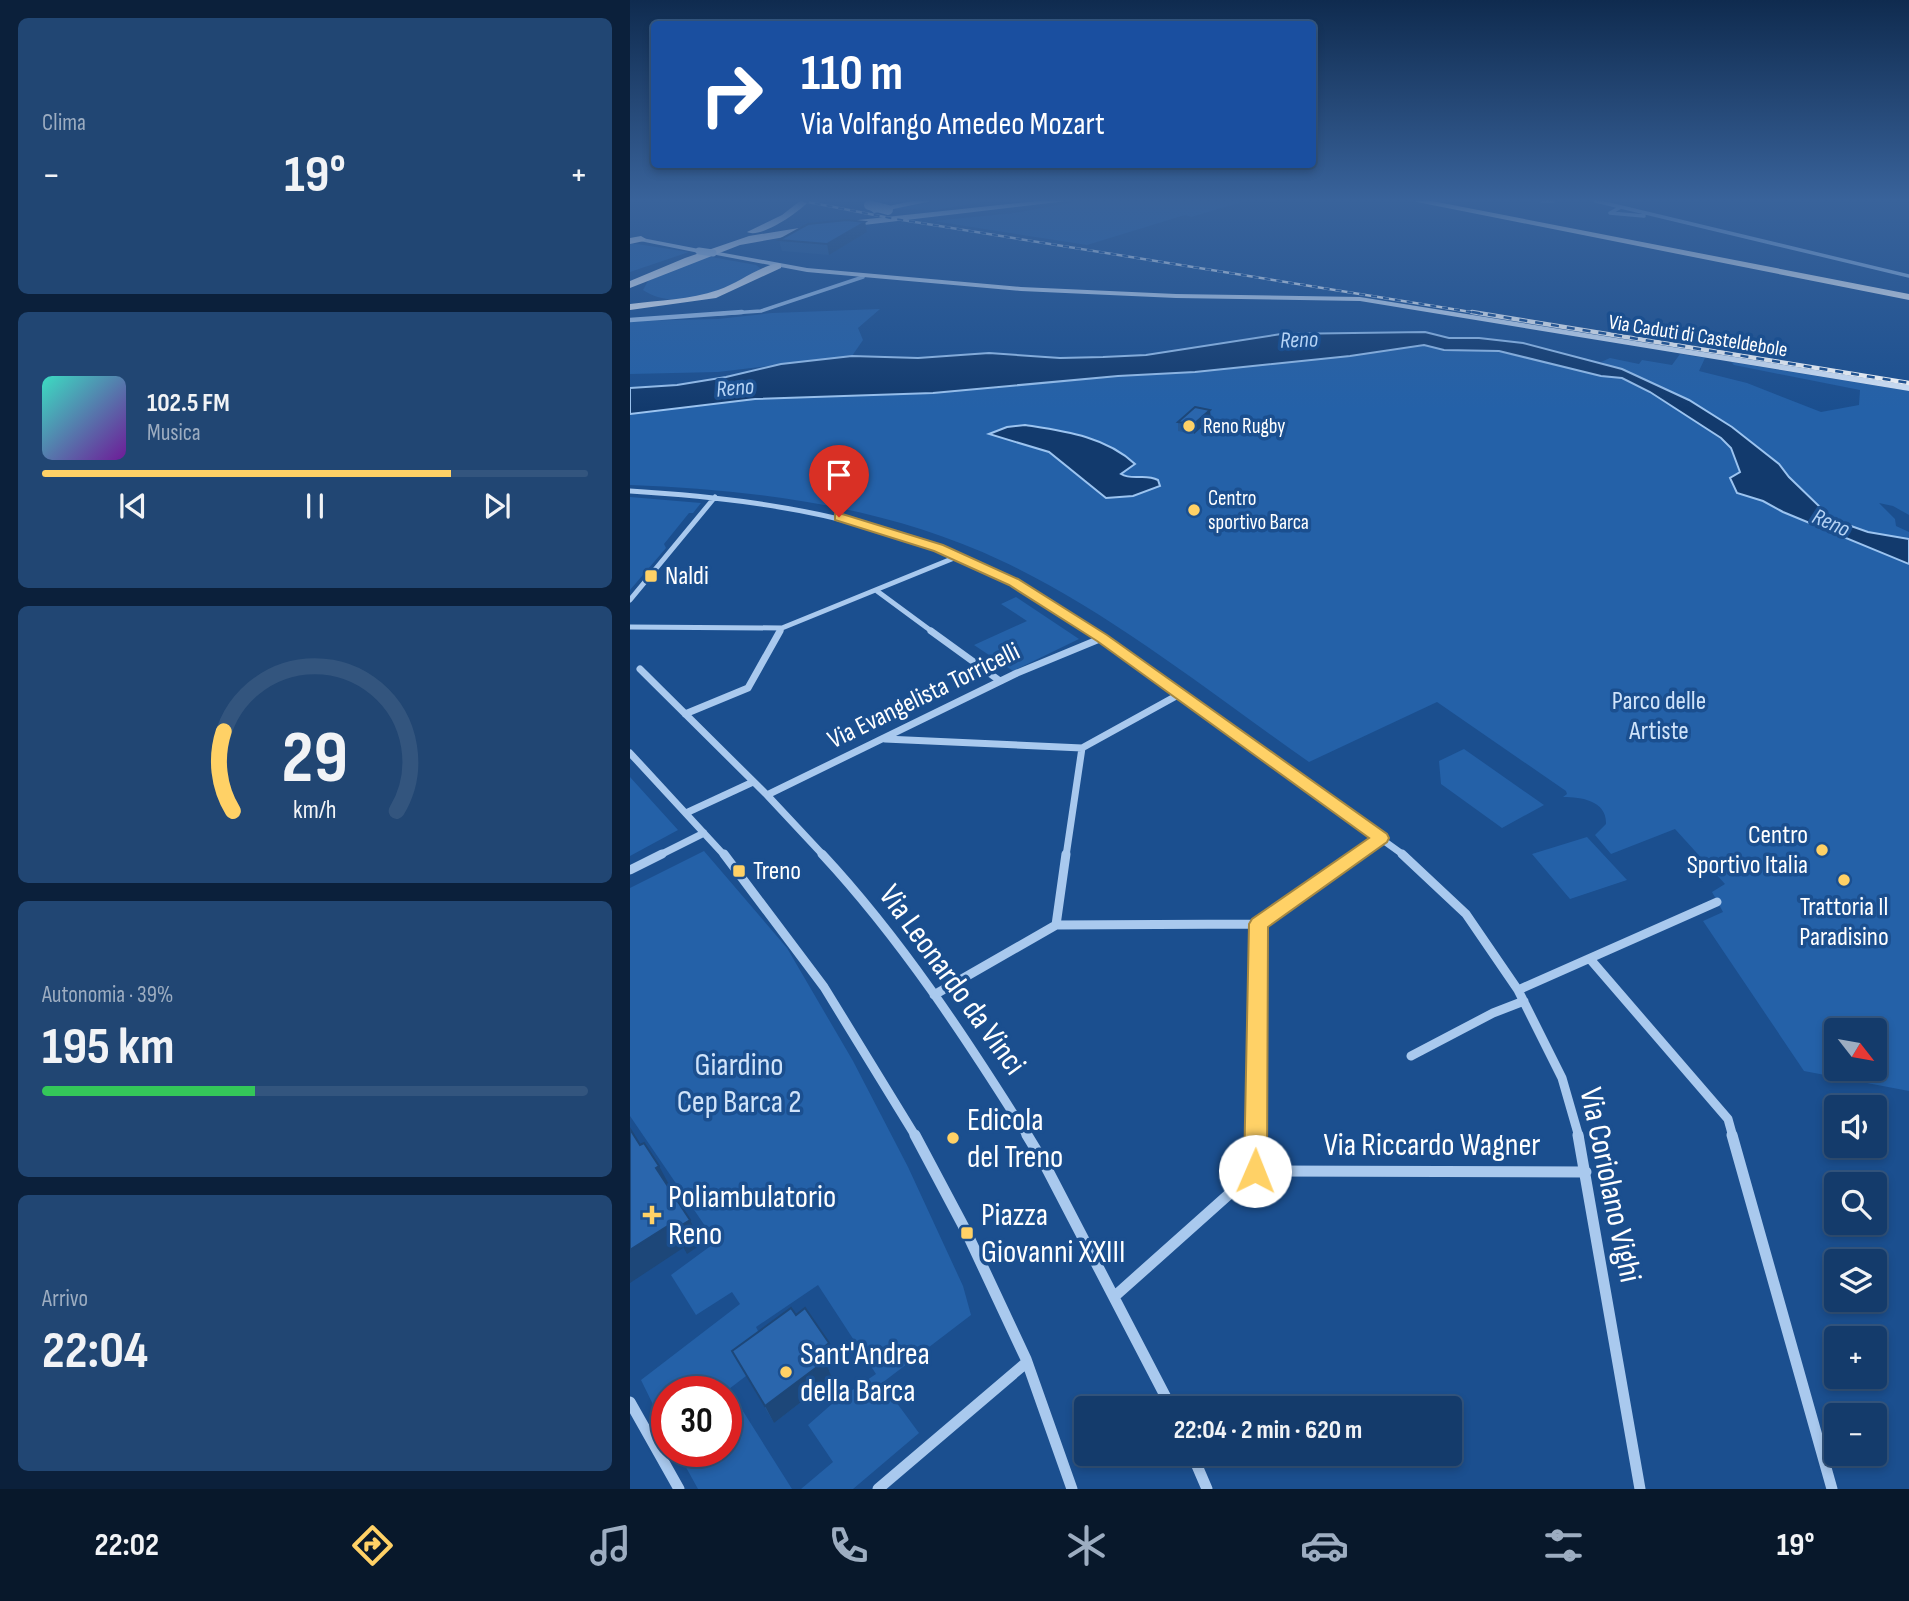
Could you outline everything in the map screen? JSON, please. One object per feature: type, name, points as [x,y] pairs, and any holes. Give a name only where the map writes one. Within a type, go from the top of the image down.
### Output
[{"type":"highway","points":[[630,279],[650,270]]},
{"type":"highway","points":[[630,285],[662,270]]},
{"type":"highway","points":[[630,307],[722,293],[762,270]]},
{"type":"highway","points":[[1798,270],[1909,291]]},
{"type":"highway","points":[[1804,270],[1909,291]]},
{"type":"highway","points":[[1808,270],[1909,291]]},
{"type":"highway","points":[[650,275],[640,287],[644,295],[684,300]]},
{"type":"main road","name":"Via Caduti di Casteldebole","points":[[810,270],[1021,289],[1199,297],[1360,299],[1909,388]]},
{"type":"street","points":[[1886,270],[1909,276]]},
{"type":"street","points":[[630,320],[761,311],[863,276]]},
{"type":"street","name":"Via Coriolano Vighi","points":[[630,491],[781,505],[839,517],[891,531],[958,556],[1014,582],[1102,638],[1381,838],[1407,857],[1458,905],[1518,990],[1562,1078],[1577,1127],[1586,1172],[1640,1489]]},
{"type":"street","points":[[630,600],[715,497]]},
{"type":"street","points":[[630,626],[782,628],[958,556]]},
{"type":"street","points":[[877,591],[1000,681]]},
{"type":"street","points":[[685,714],[748,688],[782,628]]},
{"type":"street","name":"Via Evangelista Torricelli","points":[[766,795],[1000,681],[1102,638]]},
{"type":"street","name":"Via Leonardo da Vinci","points":[[640,669],[766,795],[849,883],[934,995],[988,1073],[1044,1163],[1165,1396]]},
{"type":"street","points":[[883,738],[1082,748],[1178,695]]},
{"type":"street","points":[[1056,925],[1082,748]]},
{"type":"street","points":[[630,752],[739,871],[778,922],[870,1058],[967,1233],[1027,1362],[1072,1489]]},
{"type":"street","points":[[686,813],[753,782]]},
{"type":"street","points":[[630,870],[704,833]]},
{"type":"street","points":[[934,995],[1056,925],[1258,924],[1381,838]]},
{"type":"street","points":[[1518,990],[1717,902]]},
{"type":"street","points":[[1115,1296],[1255,1171],[1258,924]]},
{"type":"street","points":[[1590,959],[1728,1119],[1832,1489]]},
{"type":"street","points":[[1411,1056],[1493,1013],[1524,1001]]},
{"type":"street","name":"Via Riccardo Wagner","points":[[1255,1171],[1586,1172]]},
{"type":"street","points":[[878,1489],[1027,1362]]},
{"type":"street","points":[[630,1402],[679,1489]]},
{"type":"street","points":[[1197,1466],[1207,1489]]},
{"type":"green space","points":[[672,270],[758,270],[719,290],[687,299],[657,297],[643,290],[648,281]]},
{"type":"green space","points":[[880,309],[858,328],[863,340],[852,356],[718,372],[630,374],[630,321],[718,319],[772,313]]},
{"type":"green space","name":"Parco delle Artiste","points":[[1424,345],[1445,350],[1499,351],[1601,376],[1622,378],[1701,424],[1731,447],[1741,468],[1737,493],[1763,501],[1783,512],[1909,564],[1909,1091],[1862,1082],[1887,1081],[1887,1018],[1824,1018],[1824,1075],[1804,1071],[1703,921],[1723,912],[1712,892],[1725,884],[1675,829],[1611,854],[1595,835],[1606,824],[1605,816],[1598,805],[1585,799],[1563,797],[1567,794],[1566,791],[1437,702],[1309,762],[1121,629],[1043,582],[958,542],[867,514],[820,504],[725,491],[630,485],[630,414],[755,399],[933,393],[1118,376],[1195,372],[1350,356]]},
{"type":"green space","points":[[1680,354],[1705,358],[1699,371],[1747,383],[1821,412],[1859,405],[1860,390],[1734,365],[1731,362],[1909,391],[1909,515],[1893,506],[1879,503],[1895,519],[1896,526],[1909,532],[1909,539],[1868,532],[1815,514],[1821,508],[1779,464],[1715,416],[1658,385],[1601,362],[1610,358],[1639,364],[1642,360],[1672,365]]},
{"type":"green space","points":[[630,497],[701,503],[693,513],[689,513],[664,544],[666,548],[630,590]]},
{"type":"green space","points":[[1016,597],[1079,639],[1013,671],[974,645],[1027,621],[1001,604]]},
{"type":"green space","points":[[1464,749],[1544,805],[1502,828],[1441,784],[1439,761]]},
{"type":"green space","points":[[630,777],[678,830],[630,856]]},
{"type":"green space","points":[[1587,837],[1627,880],[1570,899],[1532,854]]},
{"type":"green space","name":"Giardino Cep Barca 2","points":[[704,851],[787,948],[853,1061],[908,1167],[963,1286],[971,1315],[882,1383],[919,1433],[853,1489],[801,1489],[833,1462],[808,1425],[833,1403],[876,1374],[818,1285],[756,1327],[767,1349],[742,1379],[742,1376],[651,1376],[651,1400],[641,1380],[740,1304],[732,1292],[696,1315],[671,1275],[716,1242],[630,1116],[630,888]]},
{"type":"green space","name":"Giardino Cep Barca 2","points":[[742,1410],[792,1489],[698,1489],[686,1467],[742,1467]]},
{"type":"water","name":"Reno","points":[[1425,332],[1449,338],[1523,343],[1622,369],[1689,400],[1732,427],[1779,464],[1821,508],[1823,513],[1817,514],[1868,532],[1909,539],[1909,564],[1783,512],[1763,501],[1737,493],[1730,478],[1740,472],[1731,448],[1721,438],[1650,392],[1622,378],[1601,376],[1499,351],[1444,350],[1424,345],[1350,356],[1195,372],[1118,376],[933,393],[755,399],[630,414],[630,388],[677,385],[781,364],[852,356],[918,358],[989,353],[1060,358],[1103,357],[1146,355],[1281,334]]},
{"type":"water","points":[[1025,425],[1097,441],[1135,464],[1121,474],[1153,478],[1158,480],[1160,486],[1133,496],[1106,498],[1049,452],[989,434],[1007,427]]},
{"type":"building","points":[[1195,407],[1210,410],[1194,424],[1178,422]]},
{"type":"building","name":"Poliambulatorio Reno","points":[[630,1129],[640,1145],[644,1143],[659,1166],[656,1168],[690,1220],[674,1230],[671,1224],[630,1250]]},
{"type":"building","name":"Sant'Andrea della Barca","points":[[791,1308],[796,1315],[805,1308],[829,1343],[818,1352],[825,1361],[765,1406],[732,1351]]},
{"type":"railway","points":[[1214,270],[1483,314]]},
{"type":"railway","points":[[1472,312],[1909,383]]},
{"type":"place","name":"Reno Rugby","points":[[1189,426]]},
{"type":"place","name":"Centro sportivo Barca","points":[[1194,510]]},
{"type":"place","name":"Naldi","points":[[651,576]]},
{"type":"place","name":"Centro Sportivo Italia","points":[[1822,850]]},
{"type":"place","name":"Treno","points":[[739,871]]},
{"type":"place","name":"Trattoria Il Paradisino","points":[[1844,880]]},
{"type":"place","name":"Edicola del Treno","points":[[953,1138]]},
{"type":"place","name":"Poliambulatorio Reno","points":[[652,1215]]},
{"type":"place","name":"Piazza Giovanni XXIII","points":[[967,1233]]},
{"type":"place","name":"Sant'Andrea della Barca","points":[[786,1372]]},
{"type":"route","points":[[839,517],[876,526],[939,548],[1014,582],[1102,638],[1381,838],[1258,924],[1255,1171]]}]
